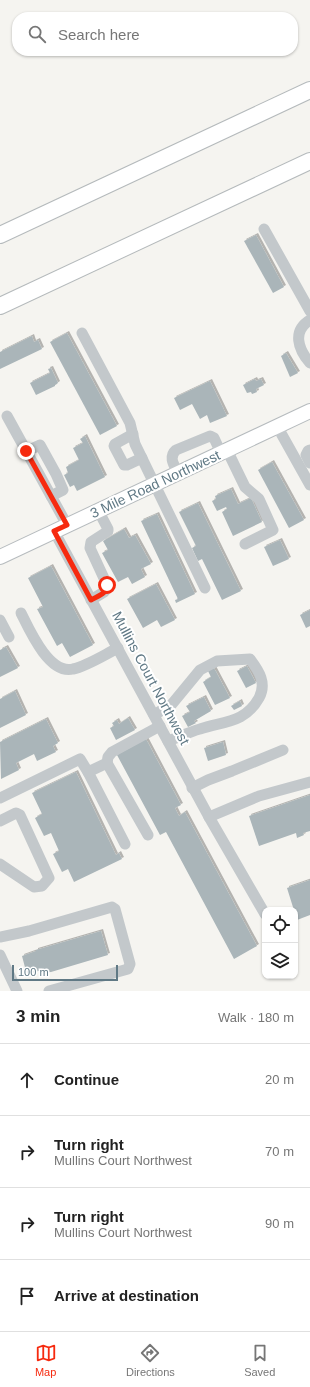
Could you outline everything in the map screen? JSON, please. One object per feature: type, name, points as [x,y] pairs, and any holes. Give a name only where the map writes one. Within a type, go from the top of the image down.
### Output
[{"type":"highway","points":[[0,235],[310,90]]},
{"type":"highway","points":[[0,306],[310,161]]},
{"type":"highway","points":[[0,314],[157,233]]},
{"type":"main road","name":"3 Mile Road Northwest","points":[[0,557],[310,411]]},
{"type":"street","points":[[264,229],[310,311]]},
{"type":"street","points":[[310,320],[302,326],[298,337],[298,342],[310,363]]},
{"type":"street","points":[[82,333],[130,423],[134,440],[142,458],[205,588]]},
{"type":"street","name":"Mullins Court Northwest","points":[[7,416],[51,496],[61,528],[91,600],[160,726],[208,818],[262,909]]},
{"type":"street","points":[[277,426],[307,471],[310,485]]},
{"type":"street","points":[[133,434],[115,444],[114,450],[124,465],[142,458]]},
{"type":"street","points":[[178,473],[172,458],[173,452],[210,436],[214,438],[224,451],[245,487],[259,499],[273,530],[245,544]]},
{"type":"street","points":[[310,450],[306,455],[310,463]]},
{"type":"street","points":[[91,600],[104,592],[108,587],[90,548],[92,542],[108,532],[108,529],[98,510]]},
{"type":"street","points":[[21,613],[40,648],[59,667],[71,670],[118,648]]},
{"type":"street","points":[[0,620],[9,637]]},
{"type":"street","points":[[154,715],[172,704],[200,670],[217,661],[250,659],[256,668],[263,684],[262,692],[254,706],[246,714],[168,741]]},
{"type":"street","points":[[148,835],[107,763],[108,757],[112,752],[160,726]]},
{"type":"street","points":[[192,788],[208,780],[283,750]]},
{"type":"street","points":[[0,798],[80,759],[125,844]]},
{"type":"street","points":[[88,772],[107,763]]},
{"type":"street","points":[[208,818],[259,796],[310,782]]},
{"type":"street","points":[[0,821],[16,813],[20,815],[49,878],[42,886],[34,887],[0,864]]},
{"type":"street","points":[[0,937],[29,931],[112,907],[115,909],[130,964],[128,969],[49,991]]},
{"type":"street","points":[[0,955],[17,991]]},
{"type":"building","points":[[256,235],[284,287],[273,293],[244,241]]},
{"type":"building","points":[[67,333],[117,426],[100,435],[50,342]]},
{"type":"building","points":[[32,336],[34,342],[38,340],[42,349],[0,369],[0,352]]},
{"type":"building","points":[[286,353],[298,373],[290,377],[281,356]]},
{"type":"building","points":[[51,368],[58,383],[36,395],[30,383],[50,373],[48,369]]},
{"type":"building","points":[[255,379],[256,381],[261,379],[264,385],[256,389],[257,392],[252,394],[251,392],[247,393],[243,385]]},
{"type":"building","points":[[210,381],[227,416],[210,423],[207,415],[200,419],[192,404],[180,410],[174,398]]},
{"type":"building","points":[[85,436],[105,477],[77,491],[74,485],[70,487],[64,475],[68,473],[66,467],[79,460],[73,448],[83,443],[80,439]]},
{"type":"building","points":[[272,462],[304,520],[289,528],[258,470]]},
{"type":"building","points":[[231,489],[238,504],[251,498],[262,522],[233,536],[222,512],[227,509],[226,507],[217,511],[212,501],[216,499],[215,496]]},
{"type":"building","points":[[198,503],[241,591],[222,600],[202,559],[198,561],[192,548],[196,546],[179,512]]},
{"type":"building","points":[[157,514],[195,594],[176,603],[175,600],[178,599],[141,521]]},
{"type":"building","points":[[124,529],[129,538],[135,535],[151,564],[141,569],[145,577],[132,584],[128,577],[118,582],[102,553],[108,550],[103,541]]},
{"type":"building","points":[[280,540],[289,559],[273,566],[264,547]]},
{"type":"building","points":[[51,566],[93,645],[70,657],[62,643],[57,646],[37,609],[43,607],[28,578]]},
{"type":"building","points":[[156,584],[175,620],[161,627],[157,620],[143,628],[127,599]]},
{"type":"building","points":[[310,610],[310,626],[306,628],[300,615]]},
{"type":"building","points":[[6,647],[18,668],[0,677],[0,650]]},
{"type":"building","points":[[247,666],[256,683],[246,688],[237,671]]},
{"type":"building","points":[[214,668],[230,698],[215,705],[203,682],[211,677],[208,671]]},
{"type":"building","points":[[15,691],[26,715],[0,728],[0,699]]},
{"type":"building","points":[[204,697],[211,711],[194,721],[196,723],[188,727],[182,716],[190,712],[186,706]]},
{"type":"building","points":[[240,701],[242,706],[234,710],[231,706]]},
{"type":"building","points":[[128,718],[135,730],[116,740],[110,728],[114,726],[112,723],[117,720],[119,724]]},
{"type":"building","points":[[46,719],[58,743],[53,746],[56,752],[37,761],[34,754],[16,763],[19,770],[1,779],[0,742]]},
{"type":"building","points":[[146,739],[181,805],[175,808],[179,816],[185,812],[257,946],[234,959],[166,832],[160,835],[117,755]]},
{"type":"building","points":[[223,742],[226,755],[208,761],[204,748]]},
{"type":"building","points":[[76,772],[116,855],[119,853],[122,859],[74,882],[68,869],[62,872],[53,854],[59,851],[51,833],[44,836],[35,818],[42,814],[32,793]]},
{"type":"building","points":[[310,795],[310,831],[303,833],[304,835],[297,838],[296,833],[259,846],[249,816]]},
{"type":"building","points":[[310,880],[310,915],[298,920],[298,907],[293,907],[287,888]]},
{"type":"building","points":[[101,931],[108,955],[51,972],[42,973],[41,970],[27,975],[22,956],[36,950]]},
{"type":"route","points":[[26,451],[67,525],[54,531],[91,600],[107,590],[107,585]]}]
